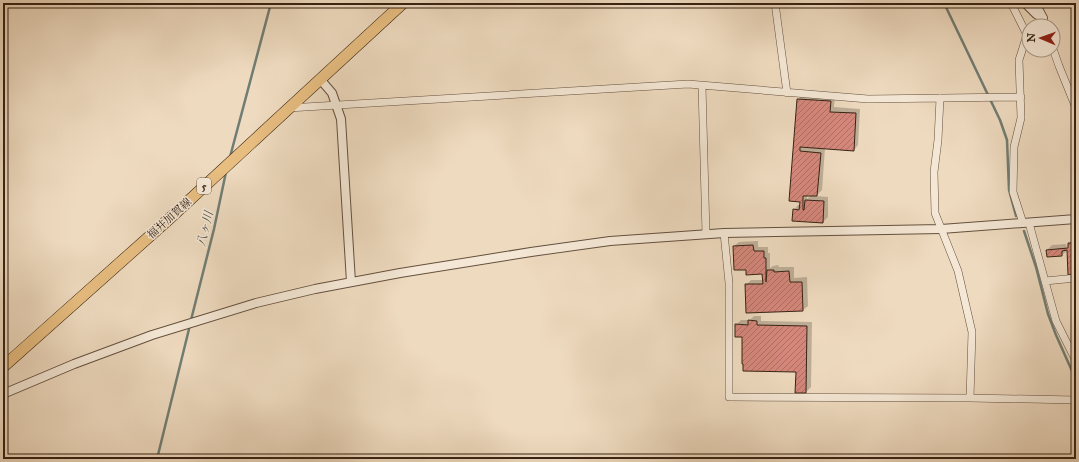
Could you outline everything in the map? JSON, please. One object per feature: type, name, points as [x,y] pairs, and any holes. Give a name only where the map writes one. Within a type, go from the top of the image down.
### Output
[{"type":"main road","name":"福井加賀線","points":[[3,367],[169,219],[403,3]]},
{"type":"street","points":[[776,3],[787,93]]},
{"type":"street","points":[[1011,3],[1027,35],[1020,60],[1021,118],[1014,147],[1013,192],[1026,223],[1056,321],[1076,361]]},
{"type":"street","points":[[1025,3],[1040,18]]},
{"type":"street","points":[[1035,3],[1043,18]]},
{"type":"street","points":[[1056,58],[1076,108]]},
{"type":"street","points":[[320,79],[332,94],[338,106],[341,119],[352,282]]},
{"type":"street","points":[[288,108],[680,85],[868,99],[1021,97]]},
{"type":"street","points":[[702,86],[706,234]]},
{"type":"street","points":[[940,98],[938,140],[934,172],[935,213],[958,271],[972,332],[970,398]]},
{"type":"street","points":[[3,394],[74,364],[152,335],[256,303],[352,282],[567,246],[724,232],[941,229],[1076,219]]},
{"type":"street","points":[[724,232],[729,283],[729,397],[1076,400]]},
{"type":"street","points":[[1045,281],[1076,278]]},
{"type":"building","points":[[797,99],[831,101],[830,112],[856,113],[854,151],[800,147],[800,151],[821,153],[817,196],[803,196],[803,210],[805,200],[824,201],[823,223],[792,221],[793,209],[799,210],[800,202],[789,201]]},
{"type":"building","points":[[1068,243],[1076,245],[1076,274],[1068,275],[1067,250],[1062,251],[1062,256],[1047,257],[1046,250],[1068,248]]},
{"type":"building","points":[[753,245],[754,251],[764,251],[764,258],[766,258],[766,282],[767,270],[774,270],[774,272],[789,271],[790,282],[802,282],[803,311],[746,313],[745,284],[763,284],[762,274],[746,275],[746,270],[734,270],[733,246]]},
{"type":"building","points":[[748,320],[757,321],[757,325],[807,326],[806,393],[795,393],[796,372],[743,371],[742,337],[735,337],[735,324],[748,325]]},
{"type":"waterway","name":"八ヶ川","points":[[230,157],[271,3]]},
{"type":"waterway","points":[[944,3],[1000,120],[1007,140],[1009,190],[1016,216]]},
{"type":"waterway","name":"八ヶ川","points":[[191,320],[214,229],[226,172]]},
{"type":"waterway","points":[[1024,231],[1036,267],[1048,314],[1076,380]]},
{"type":"waterway","name":"八ヶ川","points":[[157,459],[190,325]]}]
